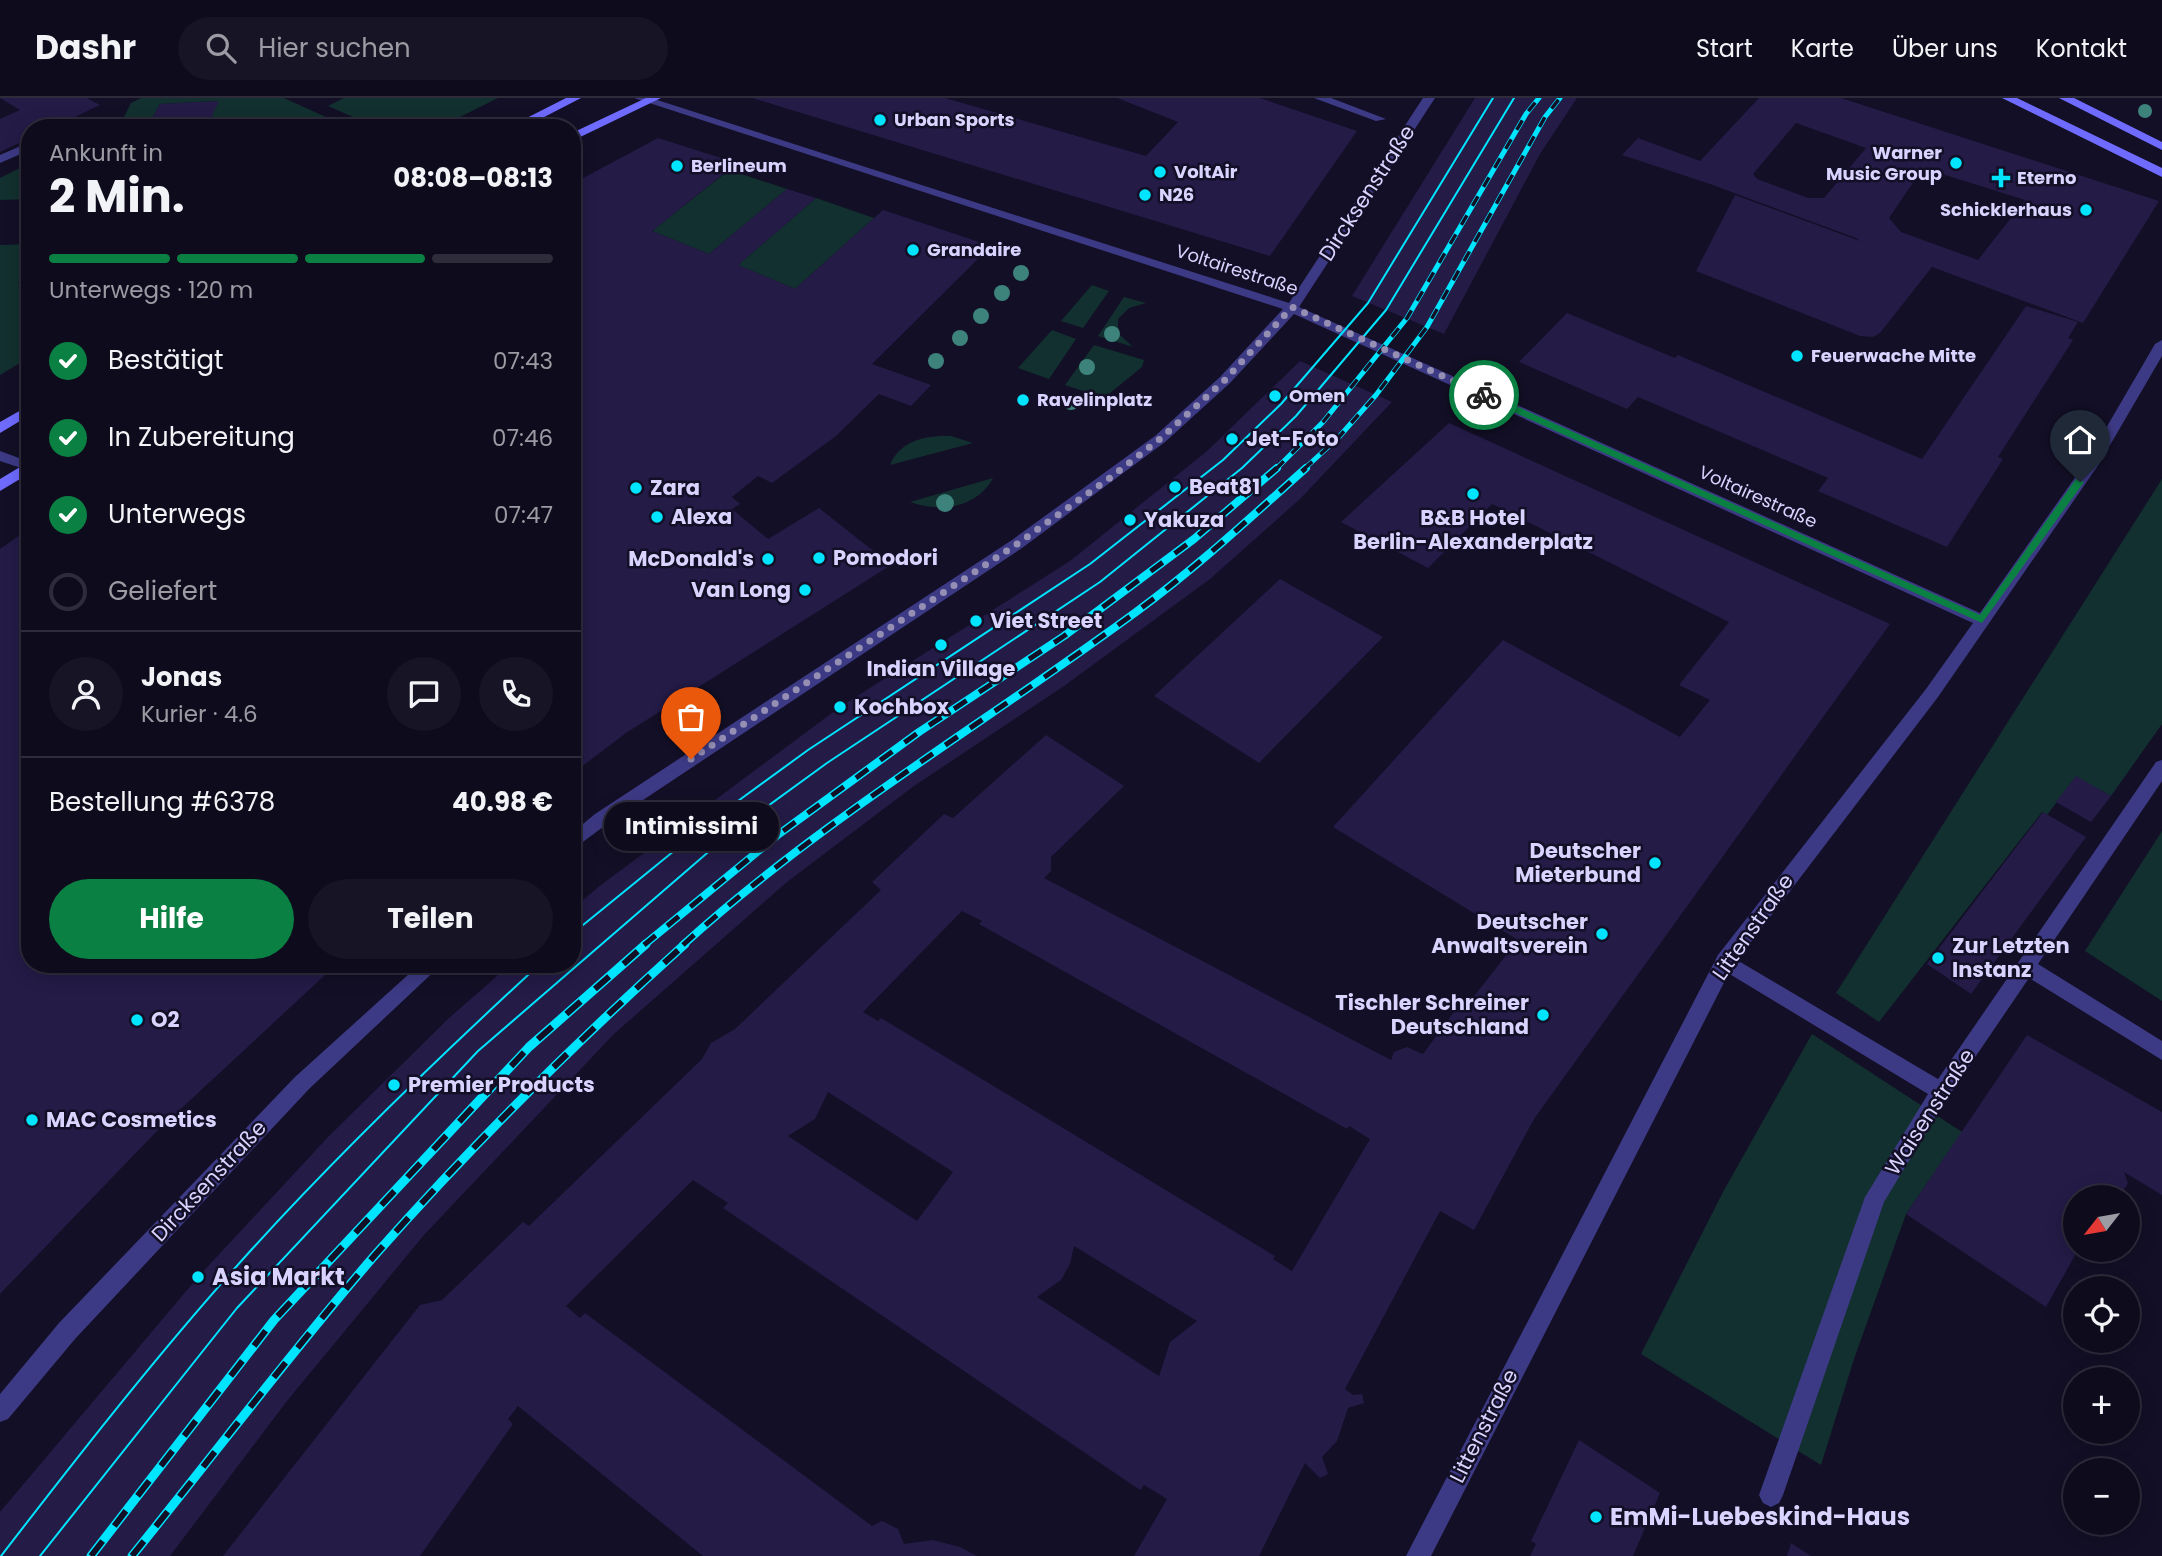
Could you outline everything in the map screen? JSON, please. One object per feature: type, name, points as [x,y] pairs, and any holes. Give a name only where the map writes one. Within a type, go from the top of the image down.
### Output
[{"type":"main road","points":[[532,119],[575,98]]},
{"type":"main road","points":[[2008,98],[2162,173]]},
{"type":"main road","points":[[2065,98],[2162,147]]},
{"type":"main road","points":[[581,133],[648,99]]},
{"type":"main road","points":[[0,428],[21,415]]},
{"type":"main road","points":[[0,486],[21,472]]},
{"type":"street","points":[[1320,98],[1380,119]]},
{"type":"street","name":"Dircksenstraße","points":[[581,836],[601,819],[1017,544],[1160,439],[1225,380],[1292,307],[1429,98]]},
{"type":"street","name":"Voltairestraße","points":[[648,99],[1292,307],[1982,620]]},
{"type":"street","points":[[0,159],[21,149]]},
{"type":"street","name":"Littenstraße","points":[[1418,1556],[1725,961],[1916,713],[1982,620],[2094,461],[2162,344]]},
{"type":"street","points":[[0,456],[21,463]]},
{"type":"street","name":"Waisenstraße","points":[[1771,1495],[1875,1197],[1941,1091],[2028,968],[2162,767]]},
{"type":"street","points":[[1725,961],[1941,1091]]},
{"type":"street","points":[[2028,968],[2162,1051]]},
{"type":"street","name":"Dircksenstraße","points":[[0,1411],[67,1332],[302,1083],[423,973]]},
{"type":"green space","points":[[141,98],[284,98],[330,119],[210,119],[218,101],[160,104],[152,119],[123,119],[131,103]]},
{"type":"green space","points":[[344,98],[498,98],[456,119],[358,119],[328,106]]},
{"type":"green space","points":[[21,168],[21,199],[0,200],[0,178]]},
{"type":"green space","points":[[729,170],[787,189],[709,254],[652,231]]},
{"type":"green space","points":[[816,198],[874,218],[795,289],[738,265]]},
{"type":"green space","points":[[21,244],[21,278],[18,283],[21,284],[21,362],[0,375],[0,245]]},
{"type":"green space","points":[[1092,285],[1109,291],[1083,328],[1061,321]]},
{"type":"green space","points":[[1124,297],[1146,303],[1129,308],[1118,319],[1118,333],[1133,347],[1098,336]]},
{"type":"green space","points":[[1052,330],[1076,339],[1049,379],[1018,368]]},
{"type":"green space","points":[[1094,345],[1144,360],[1142,367],[1104,398],[1065,385]]},
{"type":"green space","points":[[951,436],[973,443],[890,465],[900,450],[915,441]]},
{"type":"green space","points":[[993,478],[978,496],[968,502],[933,507],[910,502]]},
{"type":"green space","points":[[2162,479],[2162,724],[2111,796],[2076,777],[2047,815],[2042,812],[1879,1022],[1836,993]]},
{"type":"green space","points":[[2162,831],[2162,1001],[2085,951]]},
{"type":"green space","points":[[1812,1034],[1962,1132],[1906,1214],[1854,1359],[1821,1465],[1641,1354],[1723,1192]]},
{"type":"building","points":[[0,98],[87,98],[100,105],[71,119],[21,119],[21,142],[0,152],[0,119],[20,110]]},
{"type":"building","name":"VoltAir","points":[[752,98],[945,98],[1146,156],[1178,122],[1117,98],[1260,98],[1357,131],[1270,256]]},
{"type":"building","points":[[1475,98],[1577,98],[1540,154],[1444,334],[1352,296]]},
{"type":"building","name":"Schicklerhaus","points":[[1759,98],[1841,98],[2159,201],[2083,323],[1932,267],[1880,333],[1873,337],[1860,336],[1696,271],[1735,195],[1860,241],[1710,184],[1622,155],[1638,138],[1700,161]],"holes":[[[1796,123],[1866,148],[1824,198],[1808,198],[1757,179],[1753,174]],[[1923,168],[2025,200],[1978,260],[1901,232],[1889,218]]]},
{"type":"building","points":[[219,101],[210,119],[152,119],[160,104]]},
{"type":"building","name":"Alexa","points":[[658,138],[737,163],[652,231],[709,254],[787,189],[816,198],[738,265],[795,289],[883,210],[991,246],[872,364],[931,385],[911,406],[879,394],[836,436],[772,483],[758,476],[732,497],[740,504],[732,509],[768,539],[819,508],[891,565],[626,733],[581,767],[581,179]]},
{"type":"building","points":[[2026,306],[2078,322],[2068,338],[2073,340],[1998,457],[2003,459],[1947,547],[1818,491],[1828,478],[1638,397],[1627,409],[1519,362],[1567,313],[1675,358],[1678,355],[1922,459]]},
{"type":"building","points":[[1300,361],[1392,402],[1300,499],[1210,579],[1064,686],[914,786],[787,882],[614,1034],[424,1235],[287,1401],[170,1556],[0,1556],[0,1512],[198,1277],[329,1136],[449,1018],[501,973],[581,973],[581,902],[597,888],[840,707],[1070,561],[1206,452]]},
{"type":"building","points":[[1449,423],[1890,624],[1534,1119],[1474,1230],[1440,1211],[1345,1389],[1353,1395],[1362,1394],[1364,1403],[1348,1408],[1337,1441],[1322,1457],[1328,1474],[1320,1478],[1305,1463],[1259,1556],[1134,1556],[1167,1499],[1144,1485],[1140,1490],[723,1208],[728,1203],[693,1180],[566,1306],[580,1318],[585,1313],[872,1526],[882,1521],[898,1529],[904,1544],[933,1540],[960,1547],[977,1556],[703,1556],[518,1406],[508,1419],[513,1424],[420,1556],[223,1556],[420,1305],[442,1300],[523,1222],[529,1226],[702,1059],[711,1043],[735,1029],[881,890],[872,882],[944,814],[953,818],[1046,735],[1124,786],[1051,857],[1051,871],[1044,878],[1391,1060],[1394,1052],[1407,1047],[1423,1054],[1462,1001],[1468,1004],[1518,940],[1333,827],[1503,640],[1680,737],[1710,700],[1679,685],[1729,622],[1492,504],[1428,568],[1341,522]],"holes":[[[962,911],[982,921],[979,924],[1347,1129],[1349,1126],[1370,1139],[1292,1271],[1273,1259],[1275,1256],[881,1018],[878,1021],[863,1012]],[[828,1092],[953,1172],[917,1221],[788,1136],[815,1119]],[[1074,1246],[1197,1321],[1170,1342],[1159,1376],[1037,1297],[1061,1280],[1070,1264]]]},
{"type":"building","points":[[21,534],[21,973],[327,973],[157,1131],[0,1294],[0,549]]},
{"type":"building","points":[[1280,579],[1383,637],[1259,763],[1154,696]]},
{"type":"building","points":[[2076,776],[2111,796],[2091,822],[2056,802]]},
{"type":"building","points":[[2043,812],[2086,837],[1971,994],[1927,964]]},
{"type":"building","points":[[2027,1035],[2162,1112],[2162,1195],[2124,1172],[2127,1185],[2063,1185],[2063,1262],[2071,1262],[2046,1307],[1906,1214]]},
{"type":"building","name":"EmMi-Luebeskind-Haus","points":[[1579,1440],[1660,1493],[1633,1556],[1530,1556],[1536,1544],[1531,1541]]},
{"type":"building","points":[[1791,1543],[1797,1547],[1811,1556],[1787,1556]]},
{"type":"tram line","points":[[581,927],[712,820],[808,750],[1090,564],[1223,460],[1281,404],[1368,303],[1493,98]]},
{"type":"tram line","points":[[581,962],[728,835],[827,763],[1100,582],[1242,468],[1296,416],[1386,310],[1514,98]]},
{"type":"tram line","points":[[1,1556],[93,1438],[253,1248],[393,1103],[530,973]]},
{"type":"tram line","points":[[40,1556],[237,1308],[478,1051],[568,973]]},
{"type":"railway","points":[[1277,468],[1323,422],[1407,318],[1526,114],[1539,98]]},
{"type":"railway","points":[[1304,469],[1338,438],[1376,395],[1427,327],[1545,117],[1560,98]]},
{"type":"railway","points":[[644,945],[779,834],[919,732],[1064,636],[1194,539],[1277,468]]},
{"type":"railway","points":[[683,945],[791,855],[1158,595],[1223,542],[1306,468]]},
{"type":"railway","points":[[91,1556],[274,1320],[529,1047],[646,944]]},
{"type":"railway","points":[[132,1556],[313,1329],[412,1214],[526,1095],[604,1018],[685,944]]},
{"type":"way so far","points":[[691,759],[1017,544],[1111,477],[1160,439],[1225,380],[1292,307],[1484,395]]},
{"type":"place","name":"Urban Sports","points":[[880,120]]},
{"type":"place","name":"Warner Music Group","points":[[1956,163]]},
{"type":"place","name":"Berlineum","points":[[677,166]]},
{"type":"place","name":"VoltAir","points":[[1160,172]]},
{"type":"place","name":"Eterno","points":[[2001,178]]},
{"type":"place","name":"N26","points":[[1145,195]]},
{"type":"place","name":"Schicklerhaus","points":[[2086,210]]},
{"type":"place","name":"Grandaire","points":[[913,250]]},
{"type":"place","name":"Feuerwache Mitte","points":[[1797,356]]},
{"type":"place","name":"Omen","points":[[1275,396]]},
{"type":"place","name":"Ravelinplatz","points":[[1023,400]]},
{"type":"place","name":"Jet-Foto","points":[[1232,439]]},
{"type":"place","name":"Beat81","points":[[1175,487]]},
{"type":"place","name":"Zara","points":[[636,488]]},
{"type":"place","name":"B&B Hotel Berlin-Alexanderplatz","points":[[1473,494]]},
{"type":"place","name":"Alexa","points":[[657,517]]},
{"type":"place","name":"Yakuza","points":[[1130,520]]},
{"type":"place","name":"Pomodori","points":[[819,558]]},
{"type":"place","name":"McDonald's","points":[[768,559]]},
{"type":"place","name":"Van Long","points":[[805,590]]},
{"type":"place","name":"Viet Street","points":[[976,621]]},
{"type":"place","name":"Indian Village","points":[[941,645]]},
{"type":"place","name":"Kochbox","points":[[840,707]]},
{"type":"place","name":"Intimissimi","points":[[691,759]]},
{"type":"place","name":"Deutscher Mieterbund","points":[[1655,863]]},
{"type":"place","name":"Deutscher Anwaltsverein","points":[[1602,934]]},
{"type":"place","name":"Zur Letzten Instanz","points":[[1938,958]]},
{"type":"place","name":"Tischler Schreiner Deutschland","points":[[1543,1015]]},
{"type":"place","name":"O2","points":[[137,1020]]},
{"type":"place","name":"Premier Products","points":[[394,1085]]},
{"type":"place","name":"MAC Cosmetics","points":[[32,1120]]},
{"type":"place","name":"Asia Markt","points":[[198,1277]]},
{"type":"place","name":"EmMi-Luebeskind-Haus","points":[[1596,1517]]},
{"type":"route","points":[[1484,395],[1982,620],[2080,482]]}]
